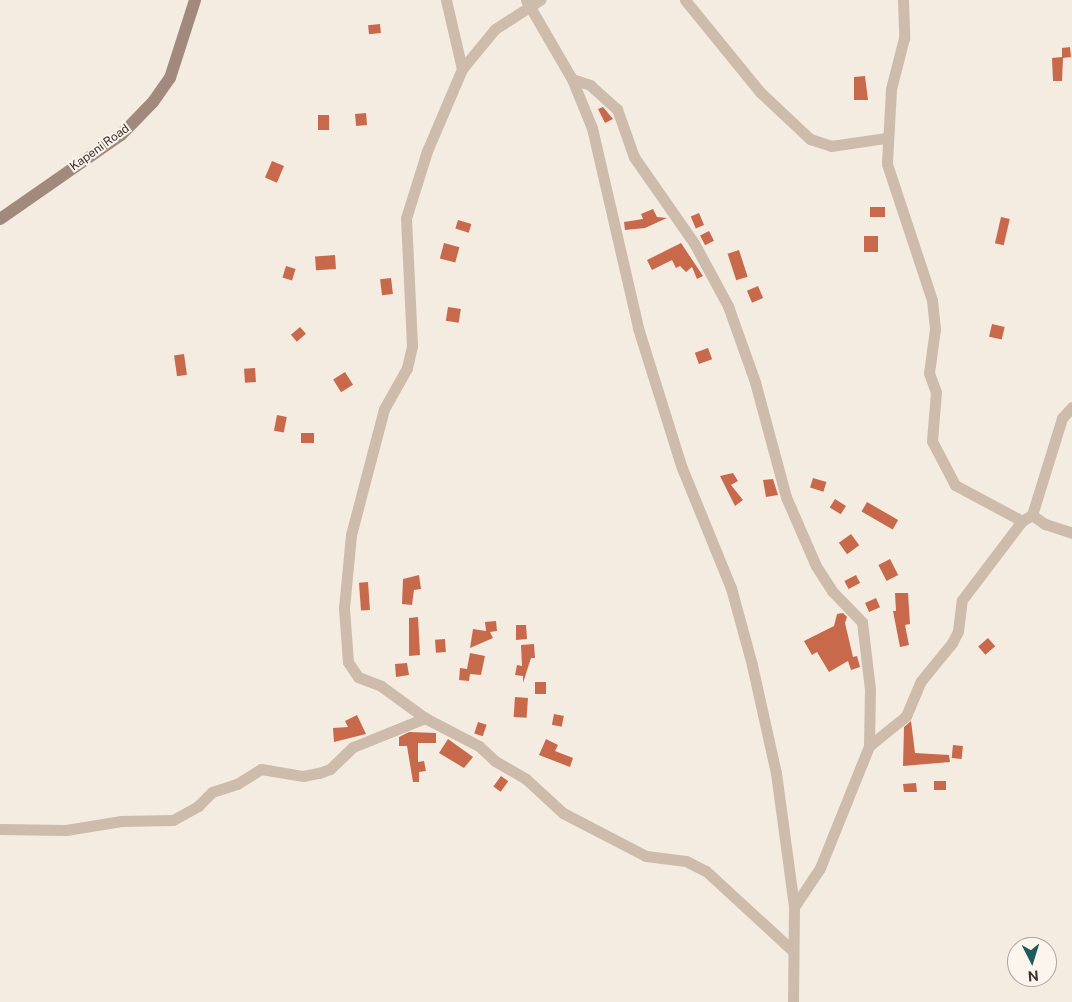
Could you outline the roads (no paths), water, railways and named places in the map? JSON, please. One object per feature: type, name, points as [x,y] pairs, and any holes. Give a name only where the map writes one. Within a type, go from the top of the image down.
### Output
[{"type":"main road","name":"Kapeni Road","points":[[0,219],[121,135],[153,102],[170,78],[195,0]]},
{"type":"street","points":[[446,0],[462,69]]},
{"type":"street","points":[[540,0],[528,3],[494,29],[462,69],[430,143],[406,218],[412,346],[407,368],[384,409],[351,535],[344,608],[352,672],[381,686],[425,718],[479,746],[495,761],[537,787],[563,813],[646,856],[686,861],[706,871],[793,951]]},
{"type":"street","points":[[685,0],[760,92],[810,139],[830,146],[886,138]]},
{"type":"street","points":[[903,0],[904,38],[890,89],[886,138],[892,178],[932,300],[935,329],[929,372],[936,392],[932,441],[955,485],[1027,518],[1072,533]]},
{"type":"street","points":[[528,3],[572,80],[599,155],[638,328],[682,468],[730,588],[752,665],[776,773],[794,907],[793,1002]]},
{"type":"street","points":[[572,80],[590,85],[617,109],[634,157],[694,243],[728,306],[755,382],[786,497],[816,566],[832,591],[862,622],[870,689],[869,746],[820,868],[794,907]]},
{"type":"street","points":[[869,746],[906,716],[921,681],[958,631],[962,600],[1027,518],[1062,418],[1072,407]]},
{"type":"street","points":[[0,829],[66,830],[121,821],[173,820],[198,806],[212,792],[237,784],[261,769],[303,776],[319,773],[330,769],[354,747],[425,718]]}]
